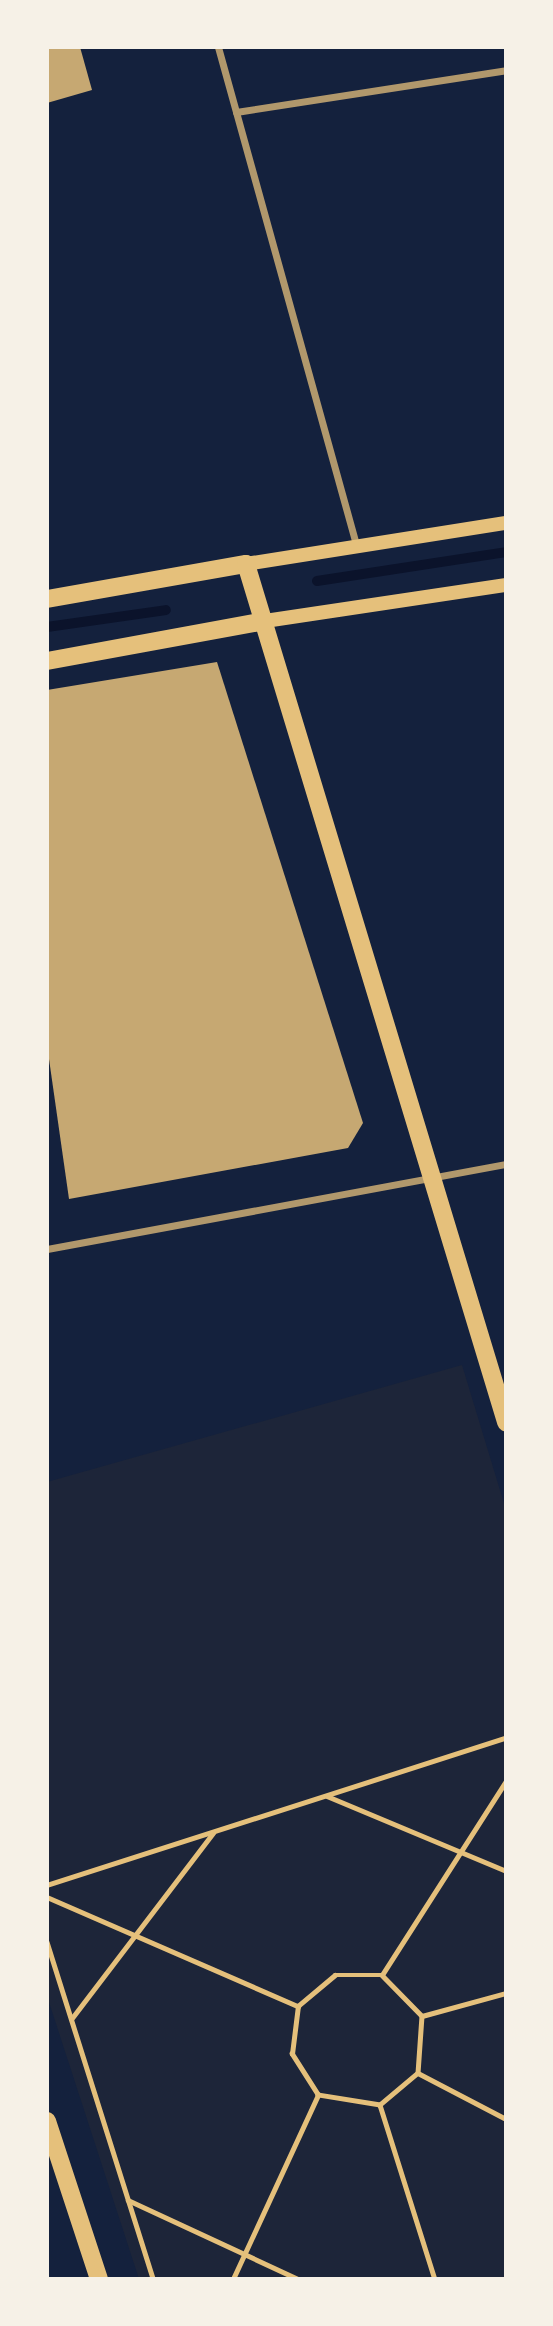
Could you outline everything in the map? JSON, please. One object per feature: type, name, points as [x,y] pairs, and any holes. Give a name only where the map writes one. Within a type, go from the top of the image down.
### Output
[{"type":"main road","points":[[47,598],[506,523]]},
{"type":"main road","points":[[246,564],[506,1422]]},
{"type":"main road","points":[[47,661],[265,621],[506,584]]},
{"type":"main road","points":[[47,2121],[99,2279]]},
{"type":"street","points":[[218,47],[357,548]]},
{"type":"street","points":[[236,112],[506,70]]},
{"type":"street","points":[[47,1249],[506,1164]]},
{"type":"path","points":[[47,1885],[506,1738]]},
{"type":"path","points":[[382,1975],[506,1781]]},
{"type":"path","points":[[327,1796],[506,1871]]},
{"type":"path","points":[[71,2018],[214,1832]]},
{"type":"path","points":[[47,1897],[298,2006]]},
{"type":"path","points":[[47,1942],[153,2279]]},
{"type":"path","points":[[335,1975],[382,1975],[422,2016],[418,2073],[380,2105],[318,2095],[292,2054],[298,2006],[335,1975]]},
{"type":"path","points":[[422,2016],[506,1993]]},
{"type":"path","points":[[418,2073],[506,2119]]},
{"type":"path","points":[[233,2279],[318,2095]]},
{"type":"path","points":[[380,2105],[435,2279]]},
{"type":"path","points":[[128,2200],[298,2279]]},
{"type":"shaded area","points":[[462,1365],[506,1510],[506,2279],[139,2279],[47,1996],[47,1482]]},
{"type":"building","points":[[80,47],[92,90],[47,103],[47,48]]},
{"type":"building","points":[[217,662],[363,1123],[348,1148],[69,1199],[47,1045],[47,690]]},
{"type":"waterway","points":[[317,581],[506,552]]},
{"type":"waterway","points":[[47,627],[166,610]]}]
